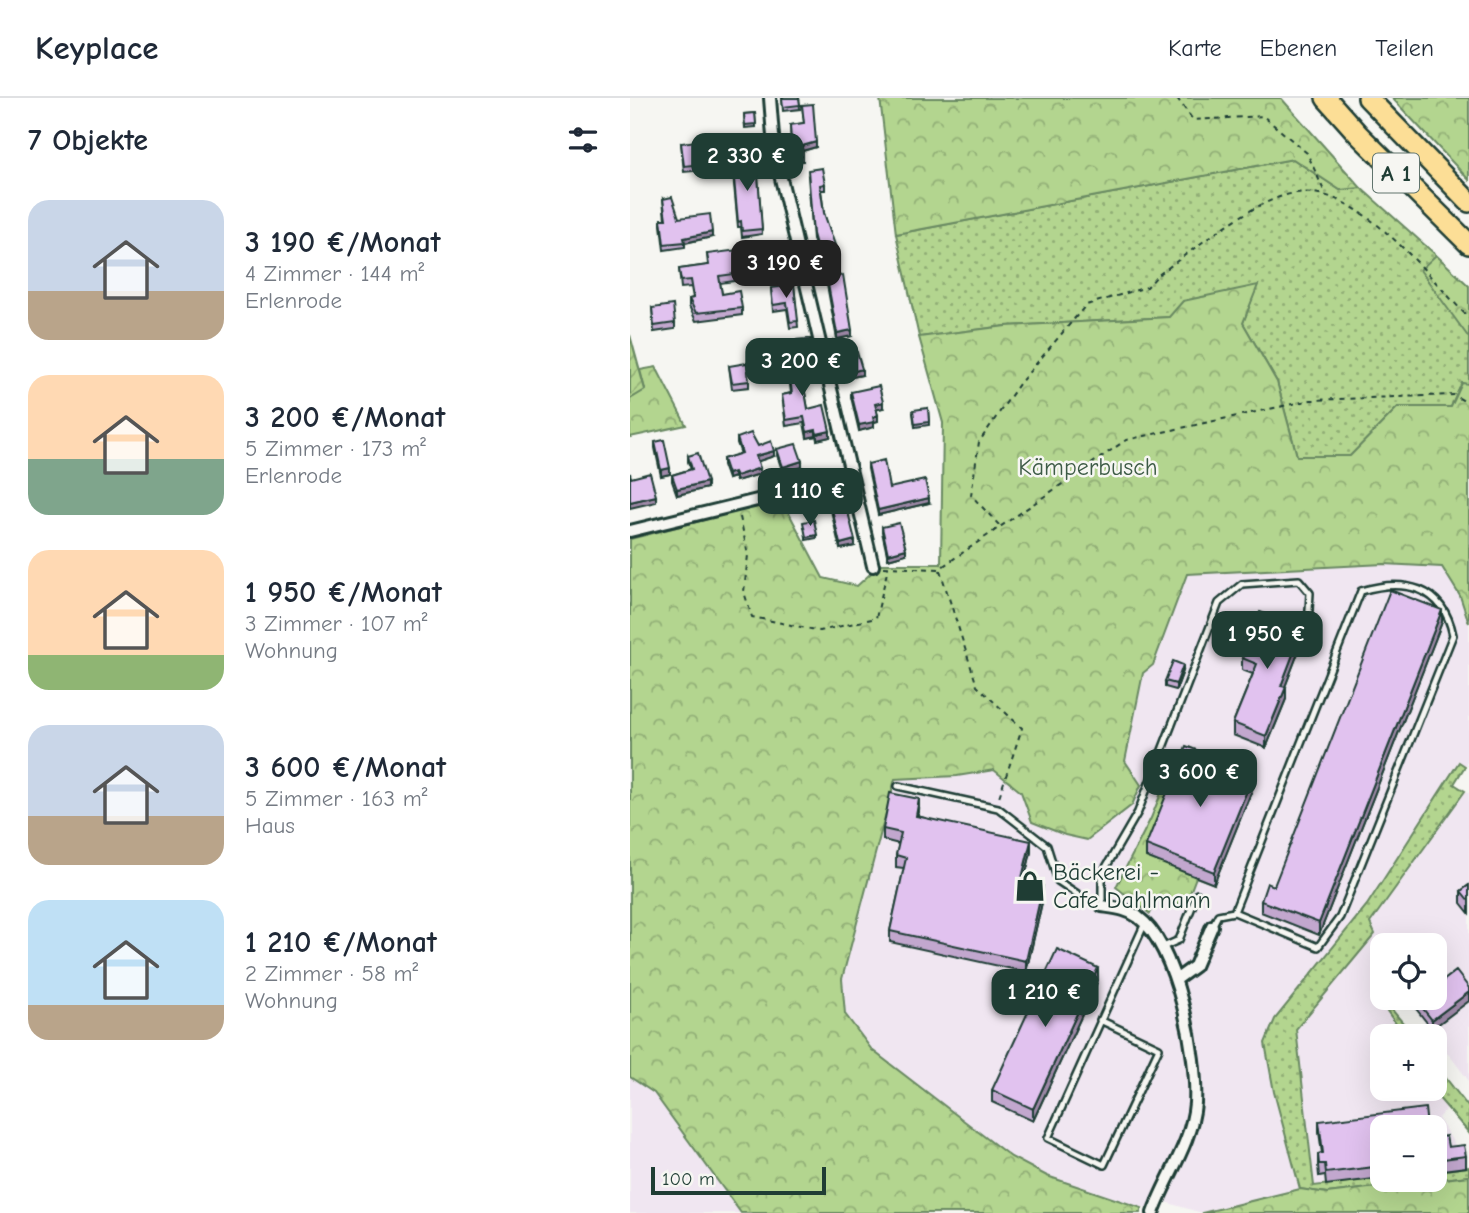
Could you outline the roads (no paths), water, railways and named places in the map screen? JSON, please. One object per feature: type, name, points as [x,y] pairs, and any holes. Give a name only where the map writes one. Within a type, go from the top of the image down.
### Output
[{"type":"highway","name":"A 1","points":[[1326,98],[1406,183],[1469,244]]},
{"type":"highway","name":"A 1","points":[[1368,98],[1469,202]]},
{"type":"street","points":[[770,98],[774,149],[873,566]]},
{"type":"street","points":[[630,531],[738,505],[851,473]]},
{"type":"street","points":[[1102,906],[1120,908],[1145,923],[1163,947],[1177,979],[1194,1070],[1195,1103],[1181,1150],[1153,1213]]},
{"type":"street","points":[[1177,979],[1195,966],[1212,926]]},
{"type":"lane","points":[[898,786],[995,808],[1047,846],[1058,881],[1102,906],[1102,874],[1138,812],[1219,603],[1242,584],[1299,580],[1310,593],[1308,627]]},
{"type":"lane","points":[[1212,926],[1218,915],[1234,912],[1318,947],[1340,917],[1453,635],[1450,617],[1423,591],[1399,585],[1378,585],[1361,591],[1234,912]]},
{"type":"lane","points":[[1163,947],[1179,940],[1197,894]]},
{"type":"lane","points":[[1100,1020],[1159,1048],[1104,1165],[1048,1138],[1100,1020],[1145,923]]},
{"type":"place","name":"Bäckerei - Cafe Dahlmann","points":[[1030,886]]},
{"type":"park label","name":"Kämperbusch","points":[[1088,467]]}]
